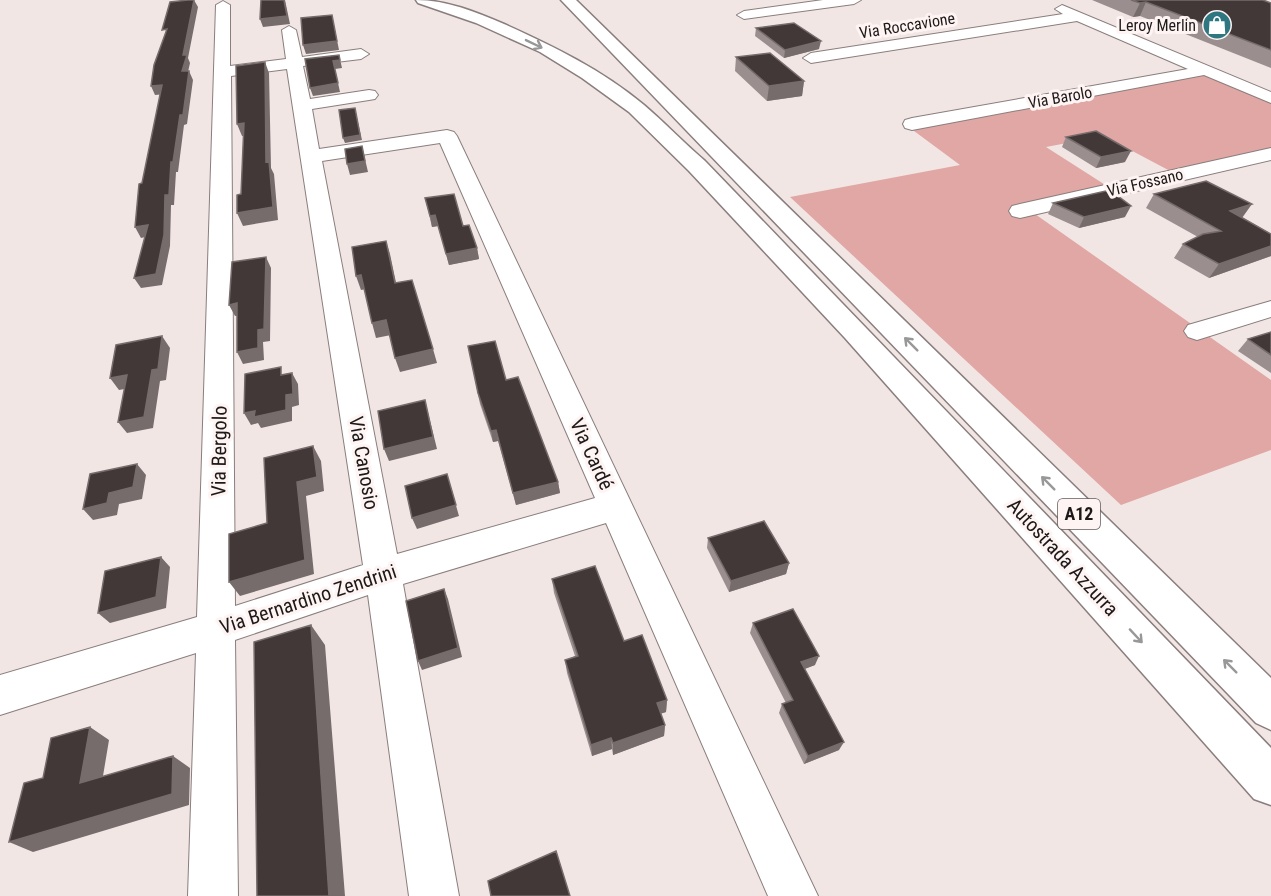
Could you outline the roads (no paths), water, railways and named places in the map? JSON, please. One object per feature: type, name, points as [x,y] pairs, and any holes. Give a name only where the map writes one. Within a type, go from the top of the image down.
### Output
[{"type":"highway","points":[[423,0],[481,20],[546,50],[588,74],[636,108],[697,166],[855,332]]},
{"type":"highway","points":[[552,0],[595,36],[888,321]]},
{"type":"highway","points":[[568,0],[595,36],[725,181],[855,332]]},
{"type":"highway","points":[[604,6],[612,21],[679,96],[888,321]]},
{"type":"highway","name":"Autostrada Azzurra","points":[[888,321],[1271,708]]},
{"type":"highway","name":"Autostrada Azzurra","points":[[855,332],[1271,782]]},
{"type":"street","points":[[744,15],[854,0]]},
{"type":"street","points":[[1052,4],[1271,98]]},
{"type":"street","name":"Via Bergolo","points":[[213,896],[223,5]]},
{"type":"street","name":"Via Roccavione","points":[[811,58],[1080,16]]},
{"type":"street","name":"Via Canosio","points":[[290,30],[383,574],[434,896]]},
{"type":"street","points":[[224,72],[361,54]]},
{"type":"street","name":"Via Barolo","points":[[912,124],[1207,70]]},
{"type":"street","points":[[304,105],[369,95]]},
{"type":"street","name":"Via Cardé","points":[[312,156],[447,136],[793,896]]},
{"type":"street","name":"Via Fossano","points":[[1020,211],[1271,154]]},
{"type":"street","points":[[1197,331],[1271,309]]},
{"type":"street","name":"Via Bernardino Zendrini","points":[[0,695],[217,629],[383,574],[616,506]]},
{"type":"place","name":"Leroy Merlin","points":[[1217,25]]}]
